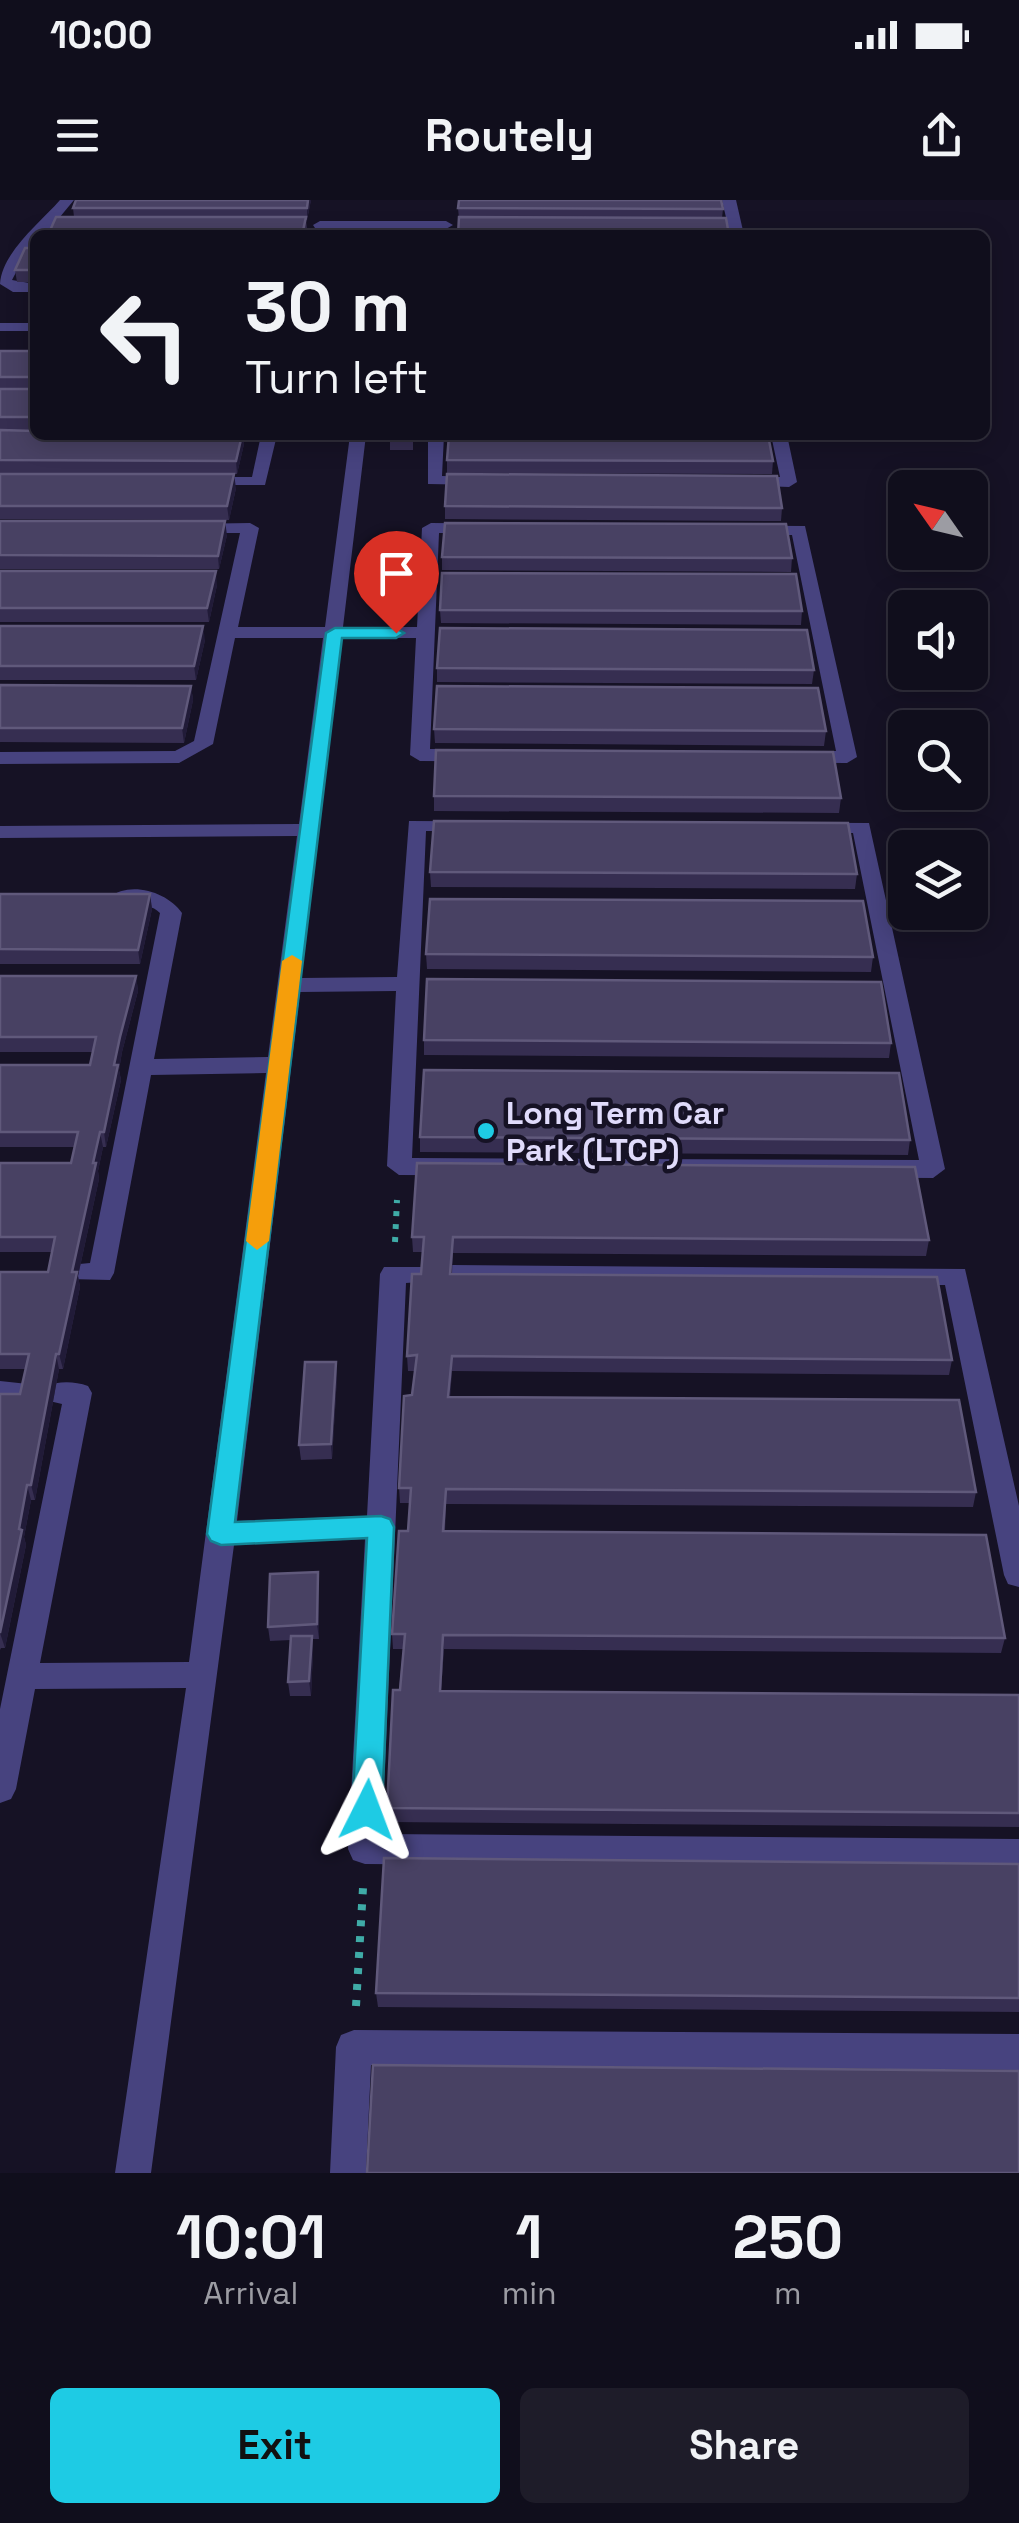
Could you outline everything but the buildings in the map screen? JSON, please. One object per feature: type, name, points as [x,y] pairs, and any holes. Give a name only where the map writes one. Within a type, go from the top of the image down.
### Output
[{"type":"lane","points":[[42,230],[66,200]]},
{"type":"lane","points":[[730,200],[736,230]]},
{"type":"lane","points":[[320,224],[379,230],[447,224]]},
{"type":"lane","points":[[30,243],[5,281],[12,288],[30,288]]},
{"type":"lane","points":[[0,326],[30,326]]},
{"type":"lane","points":[[180,482],[259,482],[268,440]]},
{"type":"lane","points":[[133,2173],[203,1675],[357,440]]},
{"type":"lane","points":[[436,440],[434,482],[493,482]]},
{"type":"lane","points":[[730,482],[789,482],[780,440]]},
{"type":"lane","points":[[0,758],[165,758],[192,752],[207,736],[250,528],[173,528]]},
{"type":"lane","points":[[431,528],[799,530],[847,757],[420,755],[426,633],[431,528]]},
{"type":"lane","points":[[228,632],[426,633]]},
{"type":"lane","points":[[416,824],[862,826],[933,1169],[399,1166],[416,824]]},
{"type":"lane","points":[[0,832],[308,830]]},
{"type":"lane","points":[[78,1272],[101,1272],[171,912],[154,898],[90,898]]},
{"type":"lane","points":[[289,986],[408,984]]},
{"type":"lane","points":[[141,1067],[279,1066]]},
{"type":"lane","points":[[408,1274],[381,1527],[365,1849],[1019,1854]]},
{"type":"lane","points":[[452,1274],[956,1276],[1019,1575]]},
{"type":"lane","points":[[0,1789],[78,1392],[27,1392]]},
{"type":"lane","points":[[221,1534],[381,1527]]},
{"type":"lane","points":[[22,1676],[203,1675]]},
{"type":"lane","points":[[348,2173],[354,2047],[1019,2052]]},
{"type":"path","points":[[399,1166],[408,1274]]},
{"type":"path","points":[[354,2047],[365,1849]]},
{"type":"slow traffic","points":[[257,1241],[292,961]]},
{"type":"place","name":"Long Term Car Park (LTCP)","points":[[486,1131]]},
{"type":"route","points":[[367,1810],[381,1527],[221,1534],[335,633],[396,633]]}]
